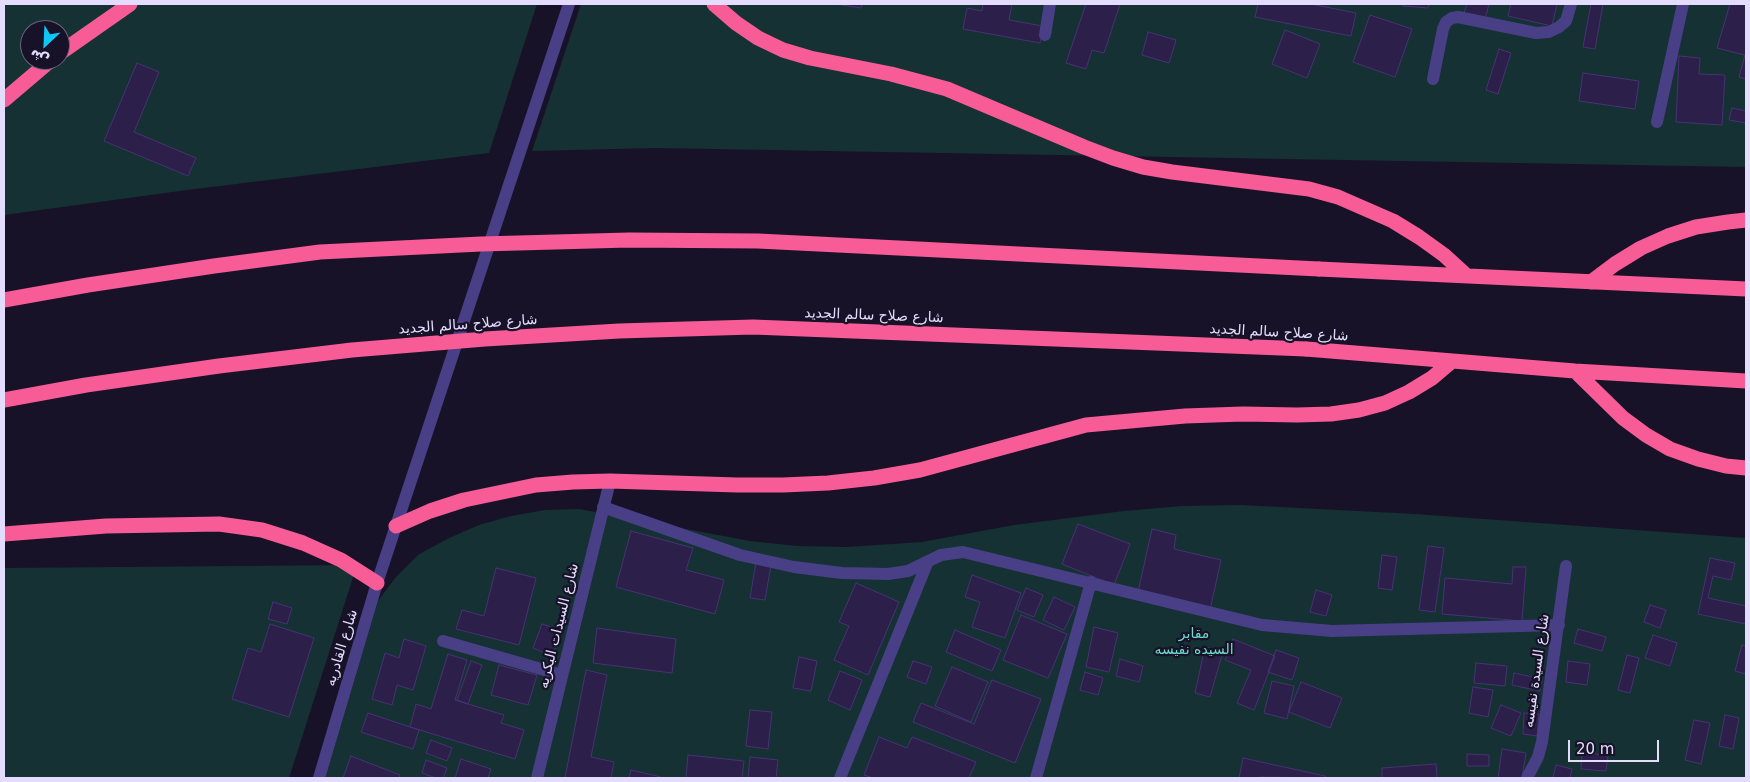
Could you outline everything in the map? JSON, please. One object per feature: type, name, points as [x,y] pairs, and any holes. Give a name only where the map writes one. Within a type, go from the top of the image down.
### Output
[{"type":"highway","points":[[70,47],[130,4]]},
{"type":"highway","points":[[714,4],[736,23],[758,38],[784,50],[810,58],[891,74],[947,89],[1113,158],[1143,167],[1309,189],[1338,197],[1393,221],[1426,241],[1467,276]]},
{"type":"highway","points":[[4,100],[39,70]]},
{"type":"highway","points":[[1591,282],[1641,248],[1668,236],[1696,227],[1746,220]]},
{"type":"highway","points":[[4,300],[185,270],[320,252],[481,244],[630,240],[758,241],[1746,289]]},
{"type":"highway","name":"شارع صلاح سالم الجديد","points":[[4,400],[86,385],[219,366],[342,352],[485,339],[619,331],[753,328],[1306,349],[1575,371],[1746,381]]},
{"type":"highway","points":[[396,526],[430,511],[464,500],[500,491],[564,482],[610,481],[746,485],[874,478],[920,470],[1086,425],[1185,416],[1297,415],[1350,411],[1385,403],[1409,392],[1432,378],[1452,361]]},
{"type":"highway","points":[[1575,371],[1623,418],[1646,435],[1670,448],[1698,459],[1726,466],[1746,468]]},
{"type":"highway","points":[[4,534],[106,526],[219,524],[262,530],[302,542],[342,560],[378,583]]},
{"type":"street","name":"شارع القادريه","points":[[319,778],[396,526],[569,4]]},
{"type":"street","points":[[1045,35],[1050,4]]},
{"type":"street","points":[[1433,80],[1443,29],[1446,22],[1452,18],[1536,33],[1549,32],[1566,21],[1571,4]]},
{"type":"street","points":[[1657,122],[1683,4]]},
{"type":"street","name":"شارع السيدات البكريه","points":[[537,778],[610,481]]},
{"type":"street","points":[[603,507],[740,555],[794,567],[842,573],[888,574],[908,571],[941,555],[963,552],[1262,625],[1332,631],[1559,625]]},
{"type":"street","points":[[840,778],[928,561]]},
{"type":"street","name":"شارع السيدة نفيسه","points":[[1527,778],[1538,757],[1542,742],[1566,566]]},
{"type":"street","points":[[1036,778],[1091,582]]},
{"type":"street","points":[[443,641],[562,675]]},
{"type":"green space","points":[[4,4],[537,4],[489,153],[187,190],[4,215]]},
{"type":"green space","points":[[581,4],[1746,4],[1746,167],[656,148],[532,151]]},
{"type":"green space","name":"مقابر السيده نفيسه","points":[[1241,505],[1415,514],[1746,538],[1746,778],[325,778],[378,601],[396,577],[418,555],[447,539],[479,525],[511,516],[545,510],[579,509],[750,541],[798,546],[847,547],[922,542],[1014,525],[1124,511],[1182,506]]},
{"type":"green space","points":[[357,565],[289,778],[4,778],[4,568]]},
{"type":"building","points":[[836,4],[862,4],[861,8]]},
{"type":"building","points":[[983,4],[1012,4],[1009,20],[1043,26],[1040,43],[963,29],[967,8],[982,11]]},
{"type":"building","points":[[1086,4],[1120,4],[1104,53],[1092,50],[1086,69],[1066,63]]},
{"type":"building","points":[[1258,4],[1311,4],[1356,13],[1351,36],[1255,17]]},
{"type":"building","points":[[1403,4],[1429,4],[1428,8],[1403,6]]},
{"type":"building","points":[[1467,4],[1489,4],[1485,19],[1464,13]]},
{"type":"building","points":[[1511,4],[1557,4],[1552,26],[1508,16]]},
{"type":"building","points":[[1591,4],[1603,4],[1595,49],[1583,47]]},
{"type":"building","points":[[1730,4],[1746,4],[1746,79],[1739,77],[1745,55],[1717,48]]},
{"type":"building","points":[[1370,15],[1412,29],[1395,77],[1353,62]]},
{"type":"building","points":[[1285,30],[1320,44],[1307,78],[1272,64]]},
{"type":"building","points":[[1148,32],[1176,40],[1169,63],[1142,55]]},
{"type":"building","points":[[1499,49],[1511,53],[1498,94],[1486,90]]},
{"type":"building","points":[[1679,56],[1700,58],[1699,74],[1725,75],[1722,125],[1676,122]]},
{"type":"building","points":[[137,63],[159,72],[134,132],[196,158],[188,176],[104,141]]},
{"type":"building","points":[[1583,73],[1639,81],[1635,109],[1579,101]]},
{"type":"building","points":[[1732,108],[1746,111],[1746,123],[1729,120]]},
{"type":"building","points":[[1078,524],[1130,544],[1114,585],[1062,564]]},
{"type":"building","points":[[1152,529],[1176,535],[1174,549],[1221,560],[1210,610],[1138,592]]},
{"type":"building","points":[[631,531],[693,548],[686,570],[724,580],[715,614],[616,587]]},
{"type":"building","points":[[1428,546],[1444,548],[1435,612],[1419,610]]},
{"type":"building","points":[[1382,555],[1397,557],[1392,590],[1378,588]]},
{"type":"building","points":[[1710,558],[1735,563],[1731,580],[1713,576],[1708,598],[1746,606],[1746,624],[1698,614]]},
{"type":"building","points":[[756,562],[771,565],[765,600],[750,598]]},
{"type":"building","points":[[1513,567],[1526,567],[1522,621],[1442,614],[1445,578],[1512,584]]},
{"type":"building","points":[[496,568],[536,578],[519,645],[456,629],[462,610],[484,616]]},
{"type":"building","points":[[972,575],[1021,593],[1005,638],[972,627],[980,602],[965,597]]},
{"type":"building","points":[[856,583],[899,602],[868,675],[834,660],[849,626],[839,622]]},
{"type":"building","points":[[1026,588],[1043,595],[1034,617],[1017,610]]},
{"type":"building","points":[[1316,590],[1332,595],[1326,616],[1310,612]]},
{"type":"building","points":[[1054,597],[1075,607],[1064,630],[1043,620]]},
{"type":"building","points":[[273,602],[292,608],[287,624],[268,619]]},
{"type":"building","points":[[1650,605],[1666,610],[1660,628],[1644,622]]},
{"type":"building","points":[[1021,615],[1067,634],[1048,678],[1003,660]]},
{"type":"building","points":[[270,624],[314,638],[289,717],[232,699],[248,648],[261,652]]},
{"type":"building","points":[[542,624],[562,631],[552,656],[533,648]]},
{"type":"building","points":[[1094,627],[1118,633],[1109,672],[1086,667]]},
{"type":"building","points":[[597,628],[676,639],[672,673],[593,663]]},
{"type":"building","points":[[1578,629],[1606,637],[1602,651],[1574,643]]},
{"type":"building","points":[[955,630],[1001,650],[992,671],[946,652]]},
{"type":"building","points":[[1653,635],[1677,643],[1670,666],[1645,658]]},
{"type":"building","points":[[404,639],[426,646],[413,690],[397,685],[392,705],[372,699],[385,653],[399,658]]},
{"type":"building","points":[[1233,639],[1275,656],[1254,710],[1237,703],[1251,670],[1225,660]]},
{"type":"building","points":[[1742,645],[1746,646],[1746,674],[1735,671]]},
{"type":"building","points":[[1205,647],[1223,651],[1210,697],[1195,693]]},
{"type":"building","points":[[1276,650],[1299,658],[1292,680],[1268,672]]},
{"type":"building","points":[[448,654],[467,660],[455,700],[504,715],[501,723],[524,730],[515,759],[410,727],[416,704],[431,709]]},
{"type":"building","points":[[1627,655],[1639,658],[1630,693],[1618,690]]},
{"type":"building","points":[[799,657],[817,661],[811,691],[793,688]]},
{"type":"building","points":[[1120,659],[1143,666],[1139,682],[1116,676]]},
{"type":"building","points":[[471,661],[482,665],[468,704],[457,700]]},
{"type":"building","points":[[913,661],[932,667],[926,684],[907,677]]},
{"type":"building","points":[[1568,661],[1590,664],[1587,685],[1566,682]]},
{"type":"building","points":[[1476,663],[1507,666],[1505,686],[1474,683]]},
{"type":"building","points":[[499,665],[537,675],[528,705],[491,695]]},
{"type":"building","points":[[952,667],[988,682],[971,722],[935,706]]},
{"type":"building","points":[[586,670],[607,675],[591,757],[614,762],[611,778],[565,778]]},
{"type":"building","points":[[840,671],[862,680],[850,710],[828,700]]},
{"type":"building","points":[[1085,672],[1103,678],[1098,695],[1080,690]]},
{"type":"building","points":[[1514,673],[1542,679],[1540,691],[1512,685]]},
{"type":"building","points":[[992,680],[1041,699],[1015,763],[913,722],[921,703],[974,724]]},
{"type":"building","points":[[1272,681],[1294,686],[1287,719],[1264,713]]},
{"type":"building","points":[[1301,682],[1342,698],[1330,728],[1289,712]]},
{"type":"building","points":[[1473,687],[1493,690],[1488,717],[1469,713]]},
{"type":"building","points":[[1501,705],[1521,713],[1511,736],[1491,728]]},
{"type":"building","points":[[750,710],[772,712],[768,749],[746,746]]},
{"type":"building","points":[[368,713],[419,730],[413,749],[361,732]]},
{"type":"building","points":[[1524,713],[1539,714],[1537,736],[1523,734]]},
{"type":"building","points":[[1725,715],[1739,718],[1733,749],[1719,746]]},
{"type":"building","points":[[1694,720],[1710,723],[1701,764],[1685,760]]},
{"type":"building","points":[[879,737],[907,748],[912,737],[976,762],[969,778],[873,778],[864,775]]},
{"type":"building","points":[[431,740],[452,748],[447,761],[426,753]]},
{"type":"building","points":[[1502,749],[1526,753],[1522,778],[1498,778]]},
{"type":"building","points":[[1582,753],[1608,755],[1606,771],[1581,769]]},
{"type":"building","points":[[1467,754],[1489,755],[1489,766],[1467,766]]},
{"type":"building","points":[[688,755],[744,761],[742,778],[686,778]]},
{"type":"building","points":[[351,756],[400,775],[399,778],[343,778]]},
{"type":"building","points":[[750,757],[778,760],[776,778],[748,778]]},
{"type":"building","points":[[1243,758],[1325,776],[1325,778],[1239,778]]},
{"type":"building","points":[[461,759],[491,769],[488,778],[455,778]]},
{"type":"building","points":[[426,760],[447,768],[443,778],[436,778],[422,773]]},
{"type":"building","points":[[1436,764],[1437,778],[1382,778],[1382,768]]},
{"type":"building","points":[[1556,765],[1572,769],[1570,778],[1553,778]]},
{"type":"building","points":[[631,770],[661,777],[661,778],[629,778]]}]
